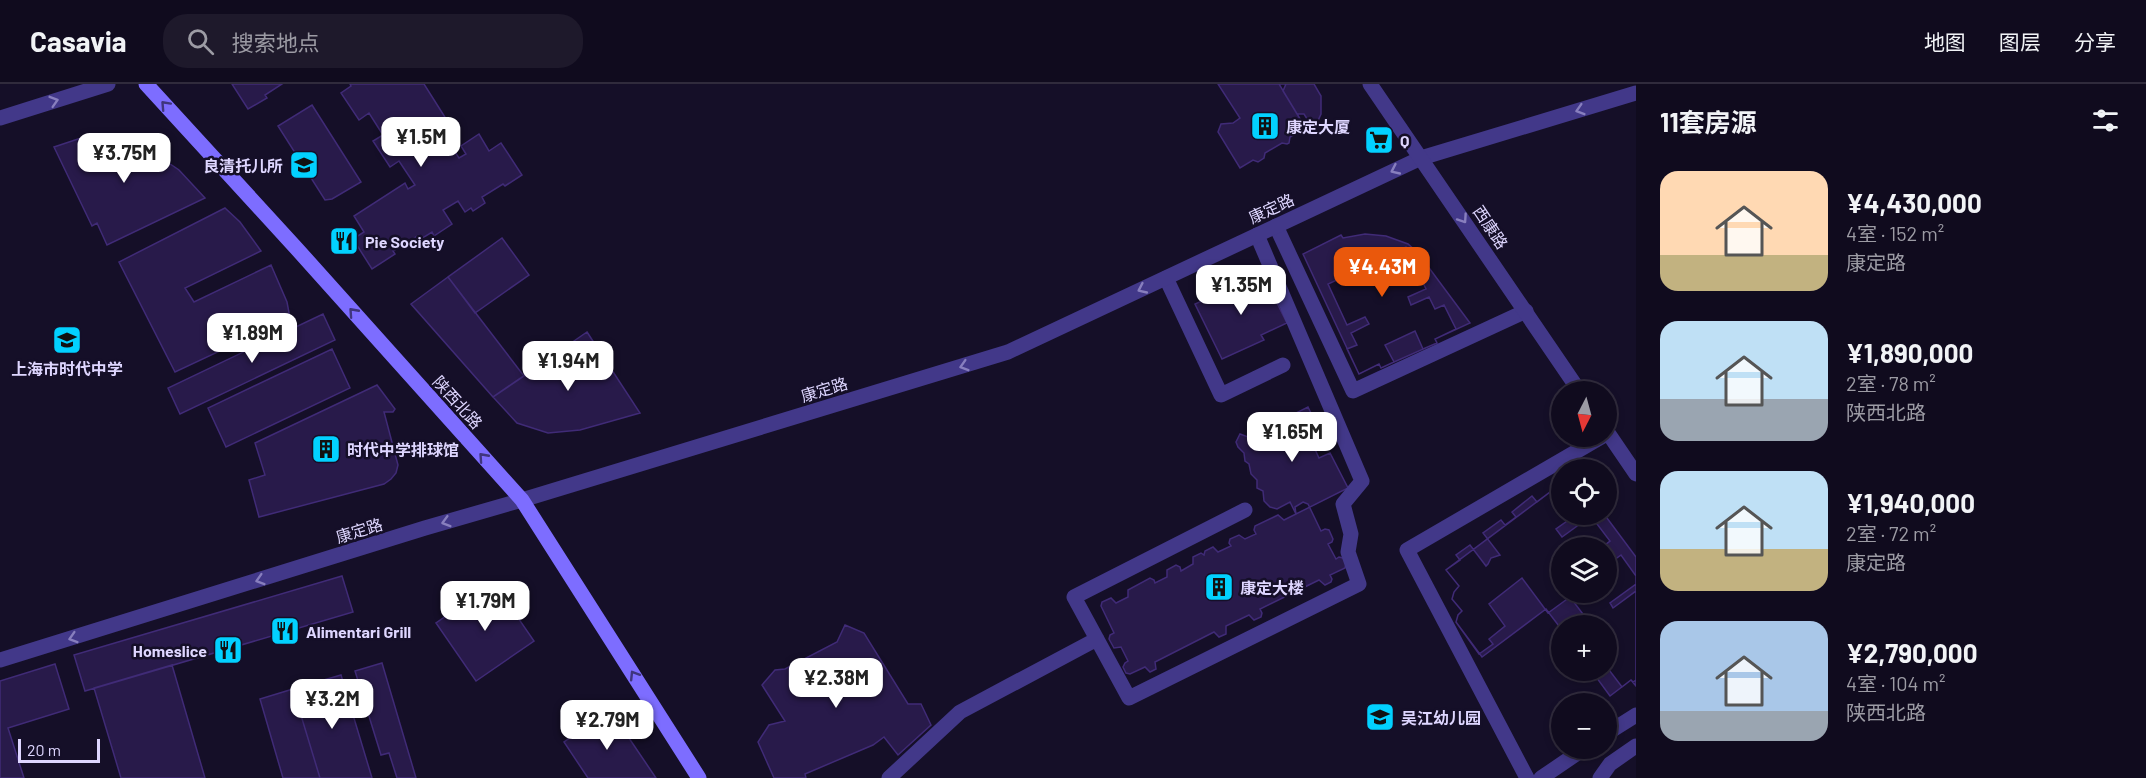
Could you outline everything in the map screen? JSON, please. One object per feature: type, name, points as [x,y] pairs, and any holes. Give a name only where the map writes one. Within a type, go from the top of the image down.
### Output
[{"type":"main road","name":"陕西北路","points":[[146,84],[522,500],[699,778]]},
{"type":"street","points":[[0,118],[108,84]]},
{"type":"street","name":"西康路","points":[[1370,84],[1573,381]]},
{"type":"street","name":"康定路","points":[[0,660],[425,528],[1008,352],[1421,158],[1636,93]]},
{"type":"street","points":[[1276,226],[1353,391],[1526,311]]},
{"type":"street","points":[[1245,510],[1074,597],[1129,698],[1359,584],[1348,552],[1351,534],[1343,504],[1362,481],[1257,235]]},
{"type":"street","points":[[1166,278],[1221,394],[1282,365]]},
{"type":"street","points":[[1527,778],[1407,550],[1584,447]]},
{"type":"street","points":[[1616,447],[1636,474]]},
{"type":"street","points":[[889,778],[960,712],[1097,639]]},
{"type":"street","points":[[1617,727],[1636,715]]},
{"type":"street","points":[[1600,778],[1610,764],[1636,746]]},
{"type":"street","points":[[1541,778],[1569,759]]},
{"type":"building","points":[[232,84],[282,84],[265,95],[267,98],[248,109]]},
{"type":"building","points":[[350,84],[424,84],[455,133],[446,138],[459,158],[466,154],[461,146],[479,134],[489,151],[501,143],[522,175],[482,197],[485,203],[473,211],[471,208],[465,212],[458,201],[443,210],[452,224],[434,236],[432,232],[421,239],[419,235],[393,251],[395,254],[372,269],[353,239],[364,232],[354,216],[405,183],[408,189],[415,185],[399,161],[390,167],[373,141],[383,135],[369,113],[359,120],[341,93],[351,86]]},
{"type":"building","name":"康定大厦","points":[[1218,84],[1286,84],[1283,91],[1297,114],[1304,114],[1311,125],[1310,130],[1308,132],[1303,130],[1290,137],[1289,143],[1282,143],[1265,153],[1264,158],[1258,162],[1253,160],[1240,168],[1218,132],[1221,124],[1233,123],[1240,118]]},
{"type":"building","points":[[1279,84],[1314,84],[1321,96],[1321,114],[1316,125],[1308,132]]},
{"type":"building","points":[[312,105],[361,182],[332,199],[325,200],[278,126]]},
{"type":"building","points":[[87,136],[116,137],[148,149],[179,170],[205,198],[107,245],[97,223],[92,226],[54,147]]},
{"type":"building","points":[[225,208],[240,222],[261,251],[185,288],[194,302],[271,265],[287,302],[290,318],[175,372],[119,262]]},
{"type":"building","points":[[1365,234],[1386,236],[1408,244],[1418,253],[1470,323],[1435,339],[1437,343],[1381,368],[1379,364],[1359,374],[1303,254],[1341,235],[1343,238]]},
{"type":"building","points":[[502,238],[529,275],[475,313],[448,277]]},
{"type":"building","points":[[1406,247],[1426,289],[1408,297],[1411,305],[1429,297],[1435,309],[1444,305],[1456,329],[1435,339],[1437,343],[1423,349],[1415,331],[1385,345],[1394,362],[1381,368],[1379,364],[1359,374],[1347,349],[1357,345],[1351,333],[1369,324],[1365,317],[1347,325],[1328,284],[1354,272],[1356,277],[1383,265],[1380,259]]},
{"type":"building","points":[[1262,273],[1287,323],[1261,335],[1264,340],[1222,359],[1195,304]]},
{"type":"building","points":[[448,277],[524,376],[493,397],[411,304]]},
{"type":"building","points":[[323,314],[335,340],[180,414],[168,388]]},
{"type":"building","points":[[587,332],[640,413],[580,430],[548,433],[517,423],[493,397]]},
{"type":"building","points":[[332,349],[350,388],[226,447],[208,408]]},
{"type":"building","name":"时代中学排球馆","points":[[377,385],[395,409],[393,412],[384,412],[398,465],[391,479],[384,484],[259,517],[249,480],[265,475],[255,443]]},
{"type":"building","points":[[1308,407],[1325,442],[1314,447],[1319,458],[1330,453],[1348,488],[1296,514],[1290,502],[1277,509],[1270,507],[1264,501],[1263,491],[1257,488],[1257,480],[1251,474],[1244,453],[1236,442],[1240,434],[1248,437]]},
{"type":"building","points":[[1551,491],[1551,525],[1562,525],[1556,529],[1562,537],[1551,537],[1551,603],[1562,603],[1548,613],[1522,578],[1489,604],[1505,626],[1489,639],[1493,644],[1479,654],[1456,622],[1462,611],[1452,599],[1459,586],[1446,570],[1460,560],[1456,555],[1470,545],[1486,566],[1491,558],[1500,555],[1483,533],[1501,520],[1505,525],[1516,517],[1512,512],[1532,496],[1537,502]]},
{"type":"building","points":[[1551,491],[1551,525],[1612,525],[1636,557],[1636,680],[1633,682],[1631,680],[1614,693],[1608,693],[1599,681],[1617,681],[1617,615],[1551,616],[1546,609],[1482,657],[1456,622],[1462,611],[1452,599],[1459,586],[1446,570]]},
{"type":"building","name":"康定大楼","points":[[1303,502],[1308,504],[1321,531],[1329,530],[1333,539],[1328,544],[1336,559],[1343,558],[1346,564],[1345,568],[1330,575],[1331,582],[1325,585],[1319,580],[1260,609],[1261,617],[1254,620],[1249,615],[1226,626],[1226,634],[1219,637],[1214,632],[1155,662],[1156,669],[1150,672],[1145,667],[1130,674],[1126,673],[1123,667],[1128,661],[1121,647],[1114,648],[1109,639],[1114,633],[1101,606],[1102,602],[1111,598],[1116,603],[1128,597],[1128,590],[1150,578],[1155,583],[1167,577],[1167,570],[1176,565],[1181,571],[1193,564],[1193,557],[1201,553],[1204,555],[1205,551],[1213,547],[1218,552],[1231,546],[1230,539],[1239,535],[1245,539],[1256,534],[1255,526],[1278,515],[1284,520],[1296,514],[1295,507]]},
{"type":"building","points":[[1579,525],[1598,525],[1607,537],[1562,537]]},
{"type":"building","points":[[1621,555],[1636,576],[1636,584],[1617,598],[1617,558]]},
{"type":"building","points":[[342,576],[353,612],[85,691],[74,655]]},
{"type":"building","points":[[494,583],[534,641],[476,681],[436,623]]},
{"type":"building","points":[[1636,591],[1636,686],[1631,680],[1622,687],[1617,680],[1617,615],[1584,615],[1575,603],[1610,603],[1613,608]]},
{"type":"building","points":[[845,625],[864,633],[908,704],[921,704],[931,725],[898,755],[884,737],[873,745],[805,774],[806,778],[774,778],[758,742],[769,725],[785,721],[762,685],[775,670],[785,669],[837,642]]},
{"type":"building","points":[[382,663],[416,778],[397,778],[389,753],[381,755],[355,671]]},
{"type":"building","points":[[55,664],[69,709],[8,728],[24,778],[0,778],[0,681]]},
{"type":"building","points":[[172,665],[205,778],[121,778],[94,688]]},
{"type":"building","points":[[341,675],[372,778],[320,778],[293,689]]},
{"type":"building","points":[[293,689],[320,778],[283,778],[260,699]]},
{"type":"building","points":[[610,710],[656,778],[588,778],[564,742]]},
{"type":"place","name":"康定大厦","points":[[1265,126]]},
{"type":"place","name":"Q","points":[[1379,140]]},
{"type":"place","name":"良清托儿所","points":[[304,165]]},
{"type":"place","name":"Pie Society","points":[[344,241]]},
{"type":"place","name":"上海市时代中学","points":[[67,340]]},
{"type":"place","name":"时代中学排球馆","points":[[326,449]]},
{"type":"place","name":"康定大楼","points":[[1219,587]]},
{"type":"place","name":"Alimentari Grill","points":[[285,631]]},
{"type":"place","name":"Homeslice","points":[[228,650]]},
{"type":"place","name":"吴江幼儿园","points":[[1380,717]]}]
